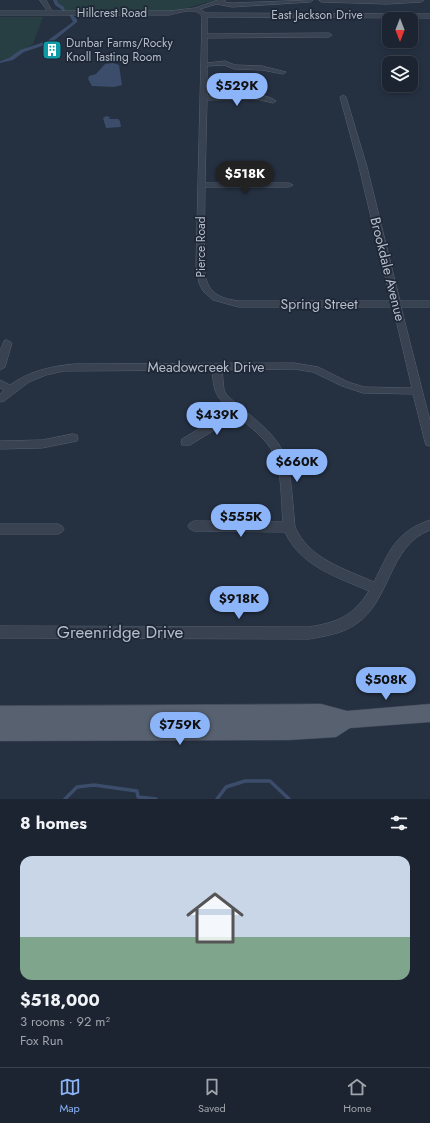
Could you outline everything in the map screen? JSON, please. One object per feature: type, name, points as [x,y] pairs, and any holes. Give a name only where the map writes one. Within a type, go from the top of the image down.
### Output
[{"type":"main road","points":[[0,715],[321,713],[333,714],[347,720],[430,713]]},
{"type":"main road","points":[[0,732],[296,731],[336,728],[347,720]]},
{"type":"street","points":[[43,0],[50,13]]},
{"type":"street","name":"Hillcrest Road","points":[[0,13],[168,13],[196,9],[223,0]]},
{"type":"street","points":[[217,2],[226,5],[236,5],[310,0]]},
{"type":"street","points":[[322,0],[387,2],[420,0]]},
{"type":"street","points":[[196,9],[204,15]]},
{"type":"street","name":"East Jackson Drive","points":[[204,15],[430,16]]},
{"type":"street","name":"Pierce Road","points":[[204,15],[205,35],[200,279],[206,290],[211,294]]},
{"type":"street","points":[[205,35],[328,35]]},
{"type":"street","points":[[204,65],[225,63],[234,67],[262,68],[283,72]]},
{"type":"street","points":[[204,98],[261,97],[273,101]]},
{"type":"street","name":"Brookdale Avenue","points":[[343,97],[363,167],[430,442]]},
{"type":"street","points":[[202,185],[289,185]]},
{"type":"street","name":"Spring Street","points":[[211,294],[223,300],[239,304],[430,304]]},
{"type":"street","points":[[0,367],[7,343]]},
{"type":"street","name":"Meadowcreek Drive","points":[[0,400],[10,390],[33,375],[59,368],[299,366],[315,369],[344,384],[363,390],[417,391]]},
{"type":"street","points":[[217,367],[219,390],[223,397],[266,436],[276,446],[281,455],[284,465],[289,527],[291,535],[298,545],[309,556],[376,589]]},
{"type":"street","points":[[0,383],[10,390]]},
{"type":"street","points":[[186,442],[237,411]]},
{"type":"street","points":[[0,444],[42,444],[73,438]]},
{"type":"street","points":[[194,526],[289,527]]},
{"type":"street","name":"Greenridge Drive","points":[[0,632],[309,633],[326,630],[343,625],[358,616],[368,605],[406,538],[414,531],[430,526]]},
{"type":"street","points":[[0,530],[58,529]]},
{"type":"green space","points":[[56,0],[216,0],[176,11],[64,11]]},
{"type":"green space","points":[[0,17],[43,17],[33,44],[8,59],[0,60]]},
{"type":"water","points":[[113,63],[119,65],[122,85],[114,87],[92,86],[88,79],[89,76],[96,74],[105,64]]},
{"type":"water","points":[[106,116],[110,117],[109,119],[118,119],[121,127],[106,128],[103,118]]},
{"type":"waterway","points":[[55,0],[56,4],[63,8],[64,11]]},
{"type":"waterway","points":[[0,62],[11,59],[22,51],[49,42],[75,22],[70,15]]},
{"type":"waterway","points":[[217,799],[226,787],[245,781],[270,781],[289,799]]},
{"type":"waterway","points":[[65,799],[77,787],[94,785],[137,791],[138,797],[156,799]]},
{"type":"place","name":"Dunbar Farms/Rocky Knoll Tasting Room","points":[[52,50]]}]
